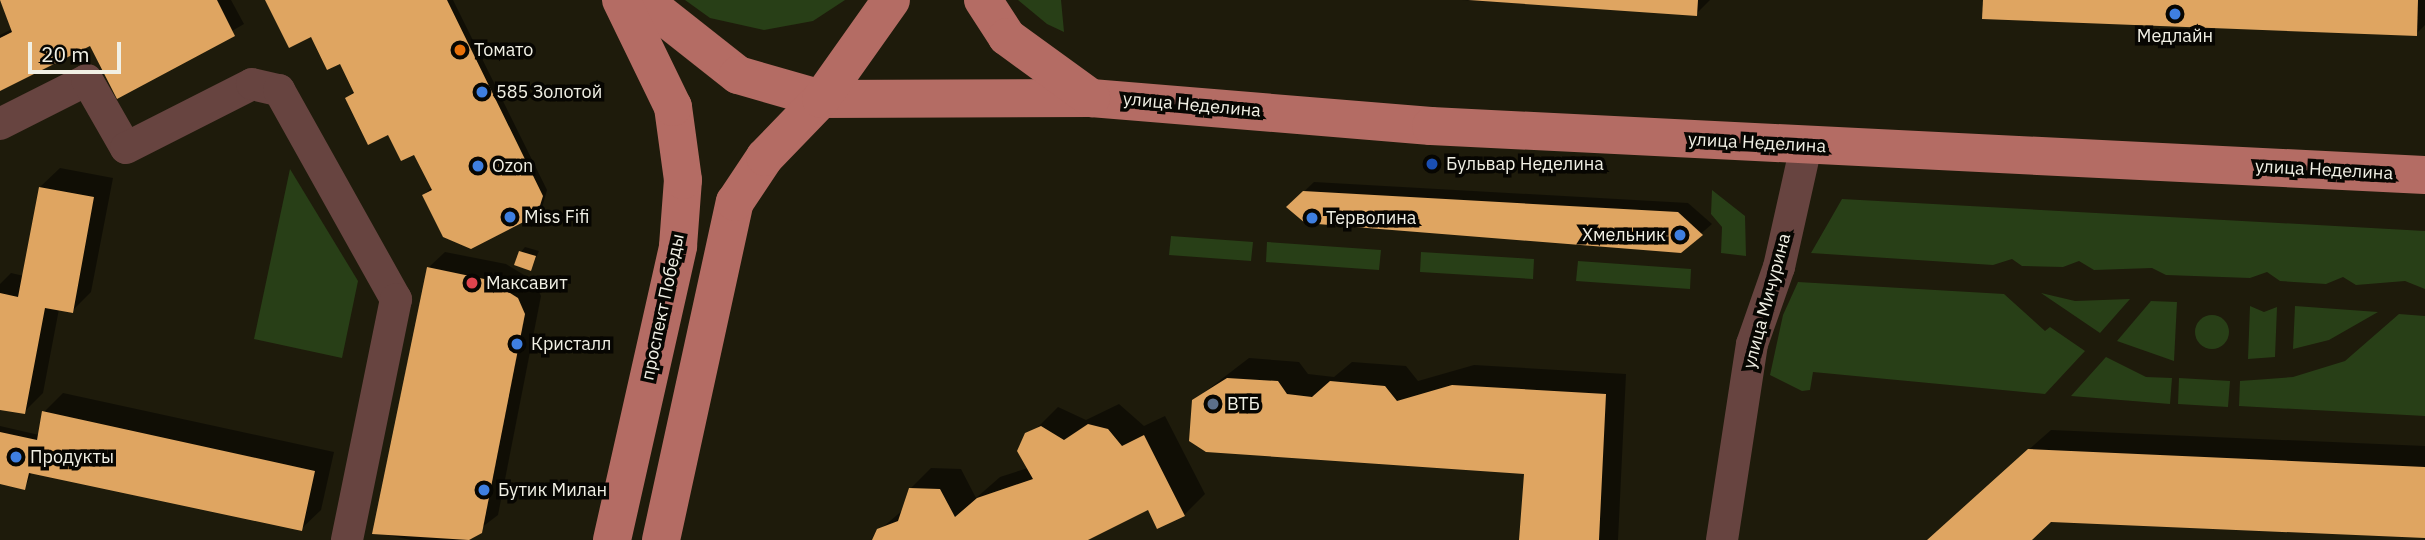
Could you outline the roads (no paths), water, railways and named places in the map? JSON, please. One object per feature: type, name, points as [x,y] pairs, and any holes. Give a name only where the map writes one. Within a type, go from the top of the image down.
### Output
[{"type":"main road","name":"проспект Победы","points":[[612,540],[678,246],[684,180],[673,107],[621,0]]},
{"type":"main road","name":"улица Неделина","points":[[643,0],[738,75],[821,99],[1091,98],[1431,127],[2425,175]]},
{"type":"main road","points":[[661,540],[735,202],[765,157],[821,99],[891,0]]},
{"type":"main road","points":[[983,0],[1007,37],[1091,98]]},
{"type":"street","points":[[0,124],[87,80],[126,148],[251,84],[279,90],[396,299],[347,540]]},
{"type":"street","name":"улица Мичурина","points":[[1723,540],[1752,344],[1779,267],[1806,146]]},
{"type":"place","name":"Медлайн","points":[[2175,14]]},
{"type":"place","name":"Томато","points":[[460,50]]},
{"type":"place","name":"585 Золотой","points":[[482,92]]},
{"type":"place","name":"Бульвар Неделина","points":[[1432,164]]},
{"type":"place","name":"Ozon","points":[[478,166]]},
{"type":"place","name":"Miss Fifi","points":[[510,217]]},
{"type":"place","name":"Терволина","points":[[1312,218]]},
{"type":"place","name":"Хмельник","points":[[1680,235]]},
{"type":"place","name":"Максавит","points":[[472,283]]},
{"type":"place","name":"Кристалл","points":[[517,344]]},
{"type":"place","name":"ВТБ","points":[[1213,404]]},
{"type":"place","name":"Продукты","points":[[16,457]]},
{"type":"place","name":"Бутик Милан","points":[[484,490]]}]
